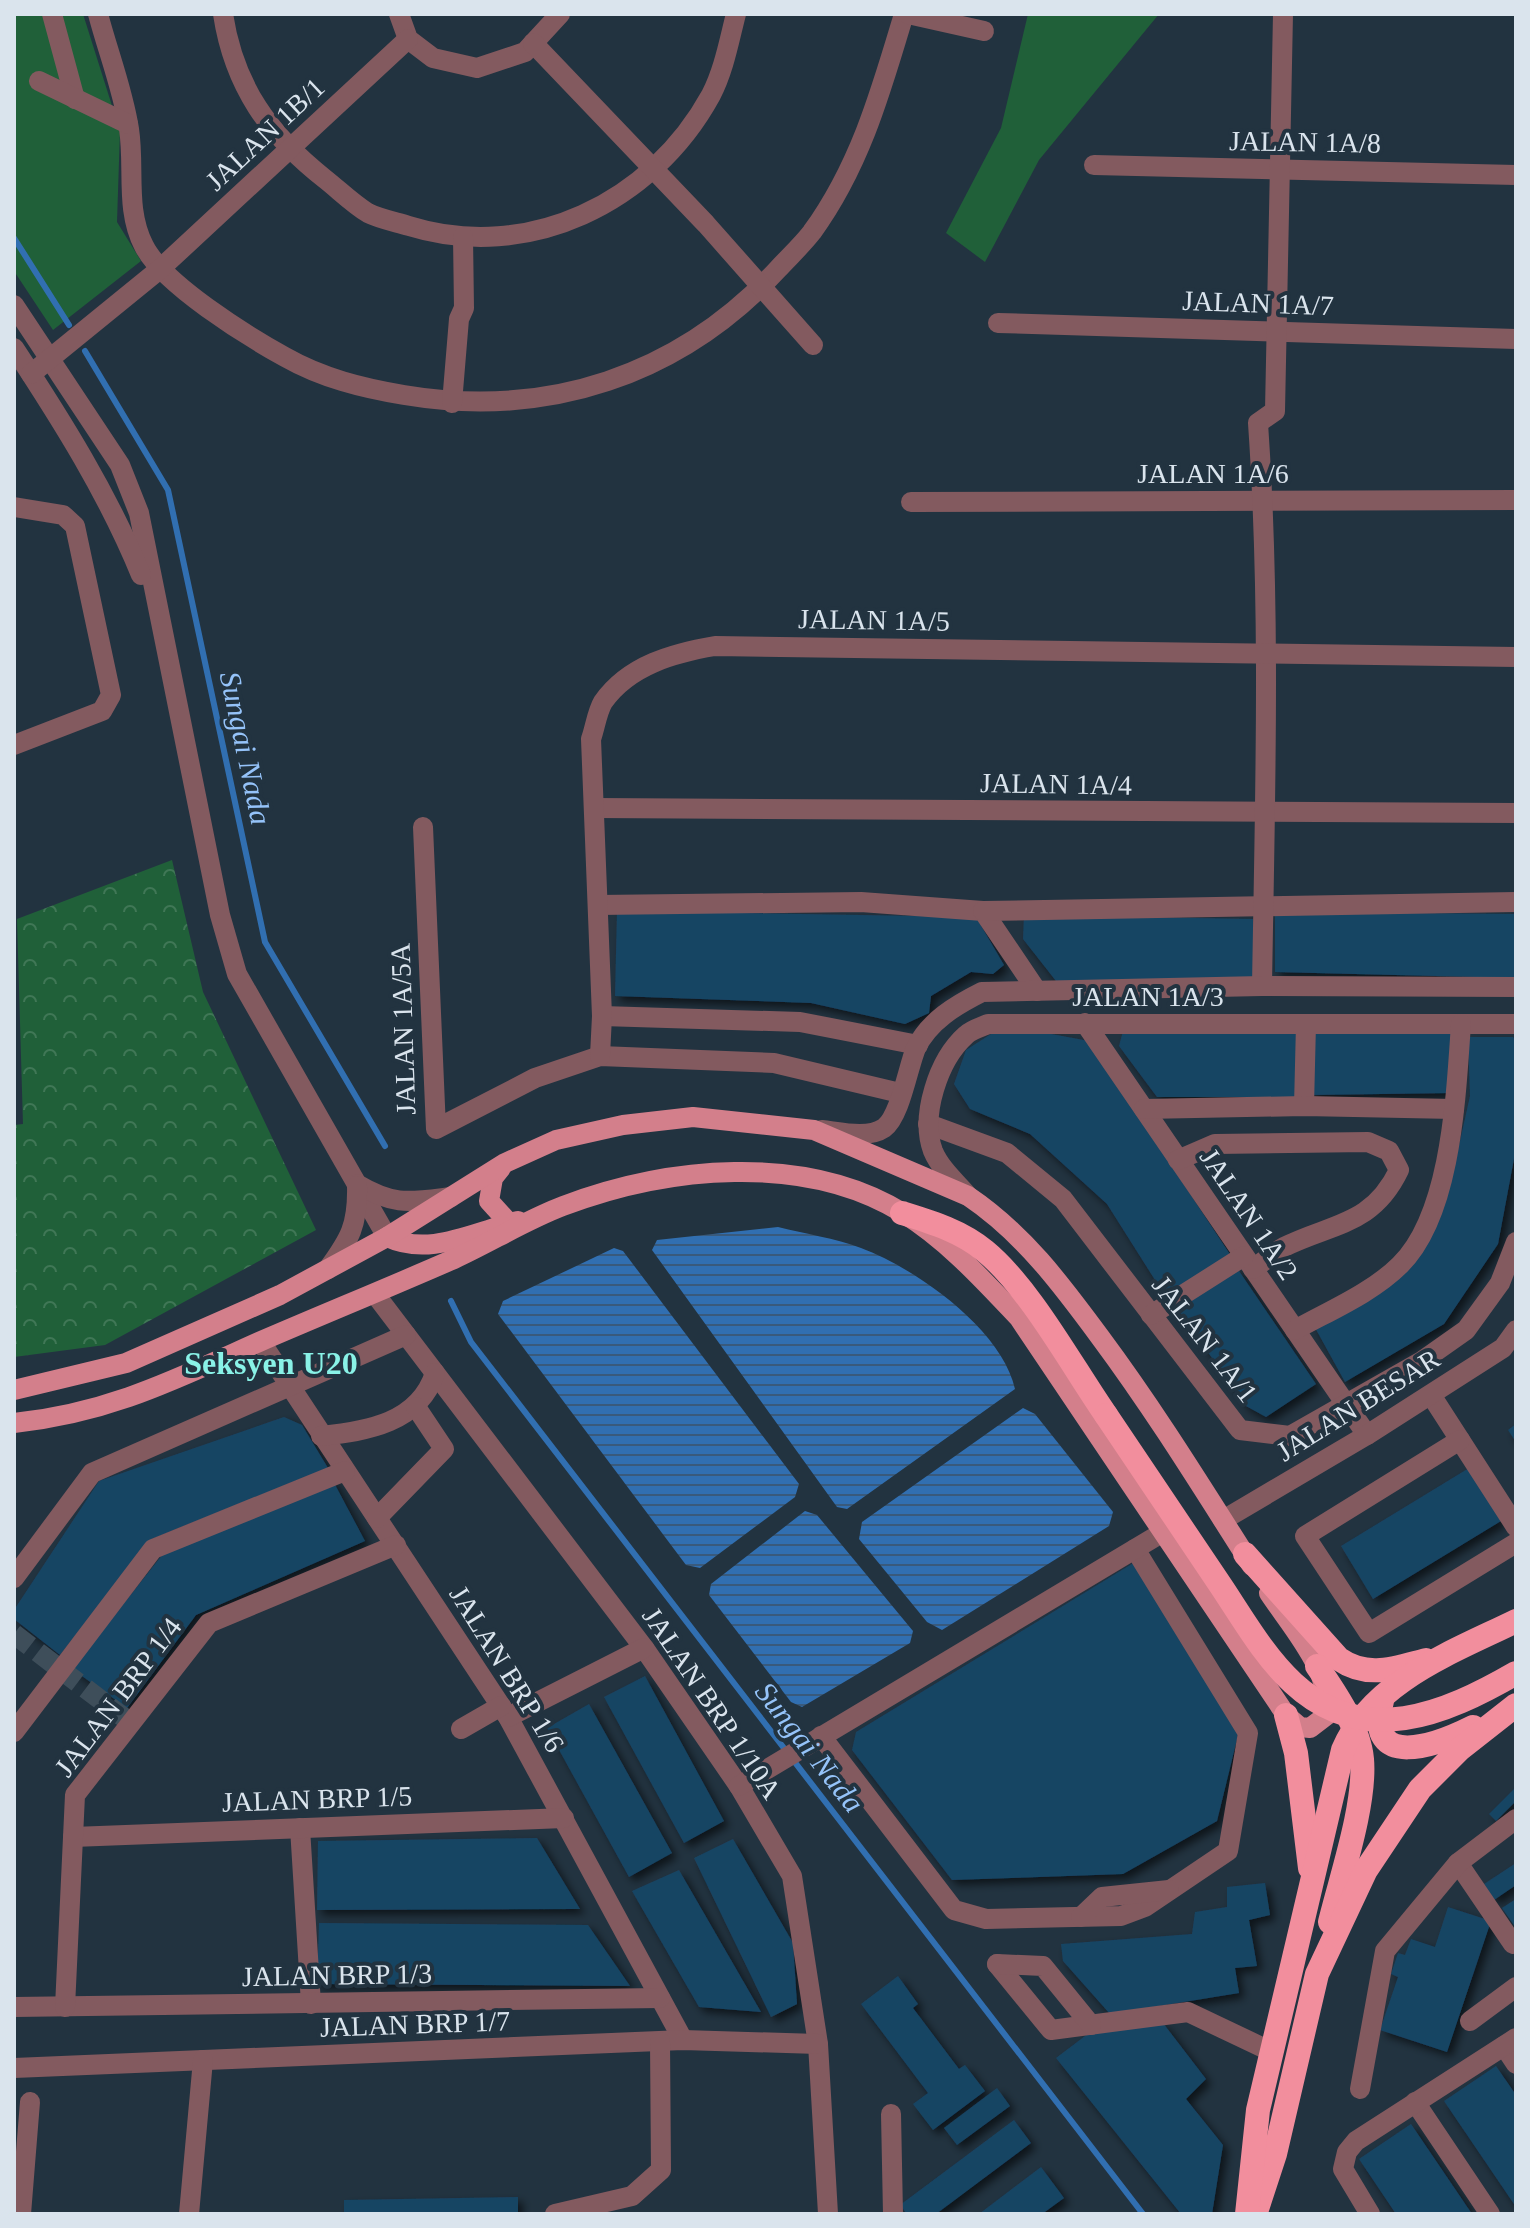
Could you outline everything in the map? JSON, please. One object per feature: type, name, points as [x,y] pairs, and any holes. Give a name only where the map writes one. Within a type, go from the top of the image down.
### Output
[{"type":"highway","points":[[902,1213],[946,1227],[985,1251],[1018,1287],[1263,1648],[1310,1698],[1372,1720],[1407,1720],[1453,1707],[1516,1673]]},
{"type":"highway","points":[[1245,1554],[1339,1659],[1352,1668],[1382,1671],[1448,1655]]},
{"type":"highway","points":[[1247,2214],[1251,2150],[1270,2051],[1343,1750],[1352,1728],[1383,1694],[1448,1655],[1516,1621]]},
{"type":"highway","points":[[1256,2214],[1275,2154],[1353,1830],[1362,1762],[1352,1728],[1317,1666]]},
{"type":"highway","points":[[1383,1694],[1377,1721],[1380,1733],[1390,1744],[1404,1749],[1453,1737],[1510,1709]]},
{"type":"highway","points":[[1317,1974],[1366,1870],[1420,1789],[1460,1749],[1510,1709]]},
{"type":"highway","points":[[1286,1715],[1296,1753],[1312,1887]]},
{"type":"main road","points":[[14,1390],[126,1363],[280,1295],[387,1237],[505,1163],[556,1140],[637,1123],[693,1117],[814,1130],[968,1196],[988,1209],[1048,1267],[1132,1380],[1317,1666],[1327,1694],[1327,1715],[1310,1728],[1300,1727],[1286,1715],[1019,1318],[975,1273],[902,1213],[850,1191],[791,1175],[708,1170],[614,1188],[440,1245],[406,1246],[387,1237]]},
{"type":"main road","points":[[505,1163],[493,1178],[489,1201],[509,1223]]},
{"type":"main road","points":[[14,1423],[52,1419],[139,1396],[375,1294],[560,1207]]},
{"type":"street","points":[[52,14],[75,99]]},
{"type":"street","points":[[98,14],[128,124],[134,163],[132,208],[143,245],[160,269],[247,336],[302,367],[359,388],[452,403],[544,399],[624,377],[679,351],[726,319],[762,287],[811,234],[845,179],[872,121],[906,14],[984,31]]},
{"type":"street","points":[[223,14],[236,68],[258,111],[288,151],[369,213],[432,233],[475,239],[569,224],[626,193],[676,145],[711,95],[736,14]]},
{"type":"street","points":[[399,14],[408,39],[433,58],[477,68],[525,52],[560,14]]},
{"type":"street","points":[[1262,986],[1264,501],[1258,423],[1275,411],[1283,14]]},
{"type":"street","name":"JALAN 1B/1","points":[[31,374],[160,269],[408,39]]},
{"type":"street","points":[[533,43],[652,167],[813,345]]},
{"type":"street","points":[[39,81],[128,124]]},
{"type":"street","name":"JALAN 1A/8","points":[[1094,165],[1516,175]]},
{"type":"street","points":[[452,403],[459,319],[464,308],[463,237]]},
{"type":"street","points":[[14,305],[52,358],[120,465],[139,513],[220,915],[237,974],[387,1237]]},
{"type":"street","name":"JALAN 1A/7","points":[[998,323],[1516,339]]},
{"type":"street","points":[[14,348],[119,522],[157,612]]},
{"type":"street","name":"JALAN 1A/6","points":[[911,502],[1516,500]]},
{"type":"street","points":[[14,507],[63,515],[75,526],[111,695],[102,711],[14,745]]},
{"type":"street","name":"JALAN 1A/5","points":[[600,1056],[602,1016],[591,739],[603,703],[637,672],[669,654],[715,646],[1516,657]]},
{"type":"street","name":"JALAN 1A/4","points":[[595,808],[1516,813]]},
{"type":"street","name":"JALAN 1A/5A","points":[[423,827],[436,1129],[535,1078],[600,1056],[774,1063],[900,1093]]},
{"type":"street","points":[[598,905],[861,902],[983,911],[1516,902]]},
{"type":"street","points":[[983,911],[1037,991]]},
{"type":"street","name":"JALAN 1A/3","points":[[814,1130],[857,1134],[883,1129],[894,1115],[918,1045],[951,1007],[982,992],[1262,986],[1516,987]]},
{"type":"street","points":[[602,1016],[800,1022],[918,1045]]},
{"type":"street","name":"JALAN 1A/2","points":[[1085,1023],[1367,1435]]},
{"type":"street","name":"JALAN 1A/3","points":[[928,1124],[937,1080],[966,1034],[988,1024],[1516,1024]]},
{"type":"street","points":[[1304,1106],[1306,1024]]},
{"type":"street","points":[[1295,1330],[1401,1265],[1417,1242],[1435,1201],[1454,1109],[1461,1024]]},
{"type":"street","points":[[908,1071],[937,1080]]},
{"type":"street","points":[[1144,1109],[1304,1106],[1454,1109]]},
{"type":"street","points":[[928,1124],[933,1151],[968,1196]]},
{"type":"street","name":"JALAN 1A/1","points":[[928,1124],[1007,1153],[1063,1199],[1240,1430],[1290,1436],[1422,1361],[1466,1330],[1500,1283],[1516,1242]]},
{"type":"street","points":[[1151,1315],[1249,1262],[1337,1228],[1387,1196],[1399,1170],[1389,1151],[1368,1142],[1215,1144],[1178,1160]]},
{"type":"street","points":[[357,1184],[384,1200],[451,1197]]},
{"type":"street","points":[[328,1269],[351,1238],[357,1208],[357,1184]]},
{"type":"street","name":"JALAN BRP 1/10A","points":[[375,1294],[644,1648],[739,1786],[792,1876],[818,2044],[828,2214]]},
{"type":"street","name":"JALAN BESAR","points":[[1223,1520],[1431,1395],[1503,1348],[1516,1330]]},
{"type":"street","points":[[14,1578],[92,1473],[406,1335]]},
{"type":"street","name":"JALAN BRP 1/6","points":[[261,1342],[504,1712],[683,2040]]},
{"type":"street","points":[[321,1436],[386,1424],[416,1407],[435,1373]]},
{"type":"street","points":[[1431,1395],[1516,1527]]},
{"type":"street","points":[[377,1518],[444,1449],[416,1407]]},
{"type":"street","points":[[1460,1440],[1305,1536],[1369,1633],[1516,1543]]},
{"type":"street","points":[[14,1732],[153,1549],[345,1471]]},
{"type":"street","points":[[739,1786],[1165,1531]]},
{"type":"street","name":"JALAN BRP 1/4","points":[[65,2007],[75,1795],[209,1623],[396,1545]]},
{"type":"street","points":[[814,1740],[954,1910],[986,1919],[1121,1916],[1145,1907],[1228,1851],[1248,1733],[1135,1549]]},
{"type":"street","points":[[461,1729],[644,1648]]},
{"type":"street","name":"JALAN BRP 1/5","points":[[73,1837],[564,1818]]},
{"type":"street","points":[[1360,2089],[1385,1951],[1458,1863],[1516,1819]]},
{"type":"street","points":[[300,1828],[311,2004]]},
{"type":"street","points":[[1458,1863],[1515,1945]]},
{"type":"street","points":[[1470,2021],[1516,1987]]},
{"type":"street","name":"JALAN BRP 1/3","points":[[14,2007],[660,1998]]},
{"type":"street","points":[[1091,2025],[1188,2012],[1270,2051]]},
{"type":"street","name":"JALAN BRP 1/7","points":[[14,2068],[683,2040],[818,2044]]},
{"type":"street","points":[[555,2214],[632,2196],[661,2170],[660,2042]]},
{"type":"street","points":[[1370,2214],[1343,2169],[1347,2152],[1356,2141],[1510,2042],[1516,2064]]},
{"type":"street","points":[[189,2214],[203,2060]]},
{"type":"street","points":[[21,2214],[30,2102]]},
{"type":"street","points":[[1415,2102],[1490,2214]]},
{"type":"street","points":[[891,2114],[893,2214]]},
{"type":"green space","points":[[14,14],[83,14],[120,131],[117,222],[141,261],[53,330],[14,271]]},
{"type":"green space","points":[[1028,14],[1159,14],[1039,160],[985,262],[946,233],[1001,128]]},
{"type":"green space","points":[[172,860],[203,992],[316,1230],[105,1345],[14,1357],[14,1125],[23,1124],[17,919]]},
{"type":"water","points":[[778,1227],[861,1248],[883,1257],[930,1286],[975,1323],[993,1344],[1007,1367],[1015,1389],[847,1509],[837,1507],[652,1250],[657,1240]]},
{"type":"water","points":[[614,1248],[623,1251],[799,1484],[795,1497],[700,1568],[686,1565],[498,1314],[503,1301]]},
{"type":"water","points":[[1023,1408],[1035,1414],[1113,1512],[1109,1526],[942,1630],[927,1622],[859,1539],[862,1522]]},
{"type":"water","points":[[805,1511],[817,1515],[913,1631],[910,1643],[802,1707],[791,1702],[709,1595],[711,1584]]},
{"type":"building","points":[[617,911],[976,917],[1004,965],[993,974],[971,972],[931,996],[929,1013],[905,1024],[811,1003],[615,996]]},
{"type":"building","points":[[1275,912],[1516,914],[1516,978],[1275,972]]},
{"type":"building","points":[[1024,915],[1253,919],[1254,980],[1056,981],[1023,939]]},
{"type":"building","points":[[1451,1030],[1452,1093],[1311,1095],[1311,1031]]},
{"type":"building","points":[[1123,1031],[1300,1033],[1299,1097],[1157,1097],[1119,1046]]},
{"type":"building","points":[[1046,1033],[1089,1041],[1231,1256],[1167,1299],[1107,1204],[1030,1134],[970,1109],[954,1084],[966,1050],[991,1034]]},
{"type":"building","points":[[1468,1037],[1513,1037],[1516,1041],[1516,1148],[1498,1244],[1444,1324],[1345,1382],[1313,1324],[1408,1269],[1456,1159],[1470,1096]]},
{"type":"building","points":[[1237,1268],[1316,1384],[1266,1417],[1246,1406],[1176,1307]]},
{"type":"building","points":[[284,1417],[302,1425],[328,1468],[152,1539],[60,1655],[14,1619],[14,1610],[99,1481]]},
{"type":"building","points":[[1516,1424],[1516,1442],[1508,1430]]},
{"type":"building","points":[[1469,1468],[1501,1521],[1373,1599],[1341,1546]]},
{"type":"building","points":[[332,1479],[365,1541],[196,1615],[127,1708],[72,1669],[163,1554]]},
{"type":"building","points":[[1135,1562],[1239,1731],[1217,1821],[1123,1874],[952,1880],[852,1750],[856,1732]]},
{"type":"building","points":[[645,1676],[724,1821],[684,1843],[604,1697]]},
{"type":"building","points":[[589,1704],[672,1853],[629,1877],[547,1728]]},
{"type":"building","points":[[1516,1787],[1516,1801],[1496,1821],[1489,1814]]},
{"type":"building","points":[[537,1838],[580,1909],[317,1910],[318,1841]]},
{"type":"building","points":[[733,1839],[793,1943],[797,2004],[771,2017],[694,1858]]},
{"type":"building","points":[[1516,1863],[1516,1885],[1494,1900],[1484,1884]]},
{"type":"building","points":[[679,1870],[761,2012],[699,2007],[632,1891]]},
{"type":"building","points":[[1265,1883],[1270,1915],[1249,1920],[1257,1966],[1235,1968],[1239,1993],[1110,2014],[1063,1961],[1061,1944],[1192,1934],[1195,1912],[1227,1907],[1227,1887]]},
{"type":"building","points":[[1516,1899],[1516,1928],[1502,1908]]},
{"type":"building","points":[[1448,1907],[1491,1921],[1447,2052],[1380,2030],[1398,1977],[1391,1974],[1398,1953],[1405,1955],[1411,1939],[1435,1947]]},
{"type":"building","points":[[319,1923],[588,1925],[630,1986],[317,1984]]},
{"type":"building","points":[[898,1976],[918,2004],[913,2008],[959,2069],[965,2065],[985,2091],[933,2130],[913,2104],[928,2093],[861,2004]]},
{"type":"building","points":[[1163,2023],[1206,2079],[1186,2099],[1223,2145],[1212,2214],[1181,2214],[1056,2058],[1089,2033]]},
{"type":"building","points":[[1496,2066],[1516,2095],[1516,2207],[1444,2101]]},
{"type":"building","points":[[997,2088],[1010,2106],[957,2145],[944,2128]]},
{"type":"building","points":[[1014,2120],[1031,2143],[936,2214],[907,2214],[900,2205]]},
{"type":"building","points":[[1411,2124],[1472,2214],[1396,2214],[1359,2159]]},
{"type":"building","points":[[1041,2167],[1064,2198],[1042,2214],[979,2214]]},
{"type":"building","points":[[518,2197],[518,2214],[344,2214],[344,2200]]},
{"type":"waterway","name":"Sungai Nada","points":[[14,238],[69,325]]},
{"type":"waterway","name":"Sungai Nada","points":[[85,351],[168,490],[265,942],[385,1146]]},
{"type":"waterway","name":"Sungai Nada","points":[[451,1301],[471,1342],[1143,2214]]},
{"type":"tunnel","points":[[14,1634],[131,1723]]},
{"type":"district","name":"Seksyen U20","points":[[271,1363]]}]
